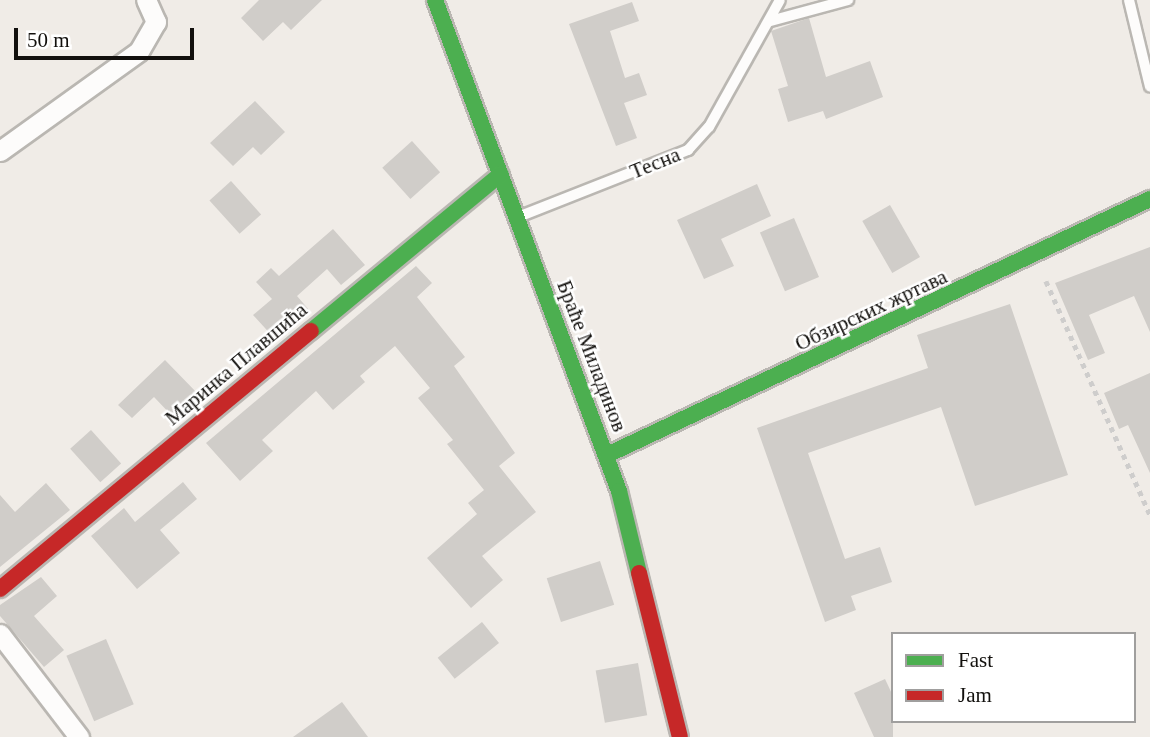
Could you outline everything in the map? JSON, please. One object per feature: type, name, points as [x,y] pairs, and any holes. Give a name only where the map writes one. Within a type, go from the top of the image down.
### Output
[{"type":"street","points":[[0,151],[125,62],[152,35],[156,22],[146,0]]},
{"type":"street","name":"Браће Миладинов","points":[[435,0],[607,455],[648,594],[680,737]]},
{"type":"street","name":"Маринка Плавшића","points":[[0,589],[501,174]]},
{"type":"street","name":"Обзирских жртава","points":[[607,455],[1036,257],[1150,199]]},
{"type":"street","points":[[0,634],[79,737]]},
{"type":"lane","name":"Тесна","points":[[517,217],[688,150],[709,127],[780,0]]},
{"type":"lane","points":[[770,21],[848,0]]},
{"type":"lane","points":[[1129,0],[1150,87]]},
{"type":"path","points":[[1036,257],[1150,514]]},
{"type":"building","points":[[259,0],[322,0],[291,30],[283,22],[263,41],[241,18]]},
{"type":"building","points":[[632,2],[639,21],[610,31],[625,78],[639,73],[647,95],[624,103],[637,138],[616,146],[569,24]]},
{"type":"building","points":[[809,18],[826,77],[870,61],[883,97],[826,119],[823,111],[788,122],[778,89],[788,86],[771,31]]},
{"type":"building","points":[[255,101],[285,132],[261,155],[253,147],[233,166],[210,143]]},
{"type":"building","points":[[412,141],[440,172],[410,199],[382,168]]},
{"type":"building","points":[[231,181],[261,214],[240,234],[209,200]]},
{"type":"building","points":[[757,184],[771,216],[721,239],[734,266],[704,279],[677,220]]},
{"type":"building","points":[[890,205],[920,257],[892,273],[862,221]]},
{"type":"building","points":[[794,218],[819,277],[785,291],[760,232]]},
{"type":"building","points":[[333,229],[365,265],[341,285],[327,269],[297,296],[310,311],[275,339],[253,315],[272,299],[256,282],[271,268],[279,276]]},
{"type":"building","points":[[1150,247],[1150,332],[1134,296],[1089,315],[1105,353],[1088,360],[1055,283]]},
{"type":"building","points":[[416,266],[432,283],[417,297],[465,357],[454,366],[515,453],[499,466],[536,512],[482,556],[503,580],[471,608],[427,558],[477,514],[468,503],[484,490],[447,444],[453,440],[418,398],[430,388],[395,346],[360,376],[365,382],[333,410],[316,391],[262,440],[273,451],[240,481],[206,443]]},
{"type":"building","points":[[1010,304],[1068,475],[975,506],[941,407],[808,453],[845,559],[880,547],[892,582],[851,596],[856,610],[825,622],[757,428],[928,368],[917,335]]},
{"type":"building","points":[[165,360],[199,395],[175,419],[154,397],[132,418],[118,405]]},
{"type":"building","points":[[1150,373],[1150,473],[1128,425],[1119,429],[1104,393]]},
{"type":"building","points":[[91,430],[121,463],[100,482],[70,449]]},
{"type":"building","points":[[183,482],[197,499],[160,530],[180,553],[137,589],[91,536],[124,508],[135,522]]},
{"type":"building","points":[[46,483],[70,510],[0,567],[0,495],[15,512]]},
{"type":"building","points":[[600,561],[614,605],[561,622],[547,578]]},
{"type":"building","points":[[41,577],[57,596],[34,616],[64,650],[44,667],[0,616],[0,605]]},
{"type":"building","points":[[482,622],[499,643],[455,679],[438,658]]},
{"type":"building","points":[[106,639],[134,704],[94,721],[66,656]]},
{"type":"building","points":[[638,663],[647,715],[605,723],[596,670]]},
{"type":"building","points":[[885,679],[891,692],[893,737],[874,737],[854,693]]},
{"type":"building","points":[[342,702],[368,737],[293,737]]},
{"type":"traffic: fast","points":[[435,0],[619,491],[639,573]]},
{"type":"traffic: fast","points":[[311,331],[501,174]]},
{"type":"traffic: fast","points":[[607,455],[1150,199]]},
{"type":"traffic: jam","points":[[0,589],[311,331]]},
{"type":"traffic: jam","points":[[639,573],[680,737]]}]
